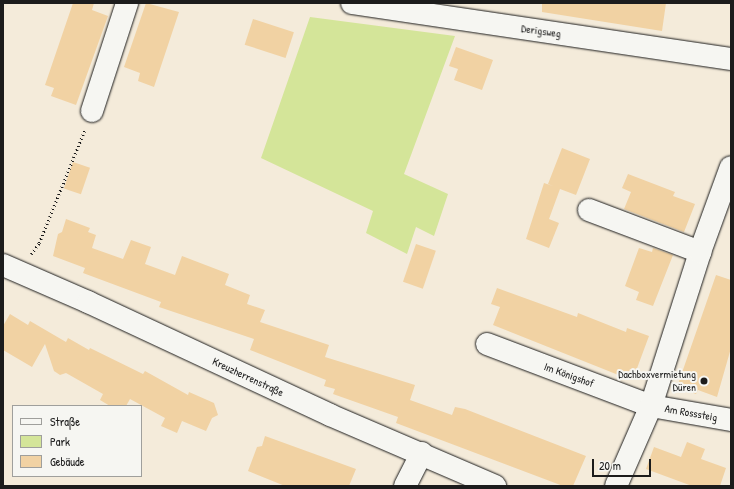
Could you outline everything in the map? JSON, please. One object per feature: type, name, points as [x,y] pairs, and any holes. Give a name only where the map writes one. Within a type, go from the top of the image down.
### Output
[{"type":"street","points":[[92,111],[127,3]]},
{"type":"street","name":"Derigsweg","points":[[352,3],[731,59]]},
{"type":"street","points":[[616,486],[651,406],[700,252],[731,167]]},
{"type":"street","points":[[589,210],[700,252]]},
{"type":"street","name":"Kreuzherrenstraße","points":[[7,267],[88,302],[330,415],[422,453],[495,486]]},
{"type":"street","name":"Im Königshof","points":[[487,344],[651,406]]},
{"type":"street","name":"Am Rosssteig","points":[[651,406],[731,420]]},
{"type":"street","points":[[405,486],[422,453]]},
{"type":"path","points":[[7,267],[30,255],[39,243],[92,111]]},
{"type":"green space","points":[[310,17],[455,36],[404,174],[448,194],[434,236],[416,227],[407,254],[366,233],[373,211],[261,158]]},
{"type":"building","points":[[73,3],[94,3],[92,10],[108,16],[76,105],[51,96],[54,88],[45,85]]},
{"type":"building","points":[[146,3],[179,12],[154,87],[138,81],[140,73],[124,67]]},
{"type":"building","points":[[542,3],[666,3],[662,31],[542,12]]},
{"type":"building","points":[[253,19],[294,32],[286,58],[245,45]]},
{"type":"building","points":[[456,47],[493,60],[482,90],[454,80],[458,69],[449,66]]},
{"type":"building","points":[[562,148],[590,159],[576,195],[560,189],[549,219],[559,223],[549,248],[526,239],[544,183],[553,186],[548,184]]},
{"type":"building","points":[[73,162],[90,168],[81,194],[64,188]]},
{"type":"building","points":[[628,174],[675,192],[673,196],[695,204],[684,232],[624,209],[631,192],[622,188]]},
{"type":"building","points":[[66,219],[90,228],[88,232],[96,235],[92,248],[123,259],[131,240],[151,247],[145,264],[175,275],[182,256],[229,274],[225,285],[250,295],[247,304],[265,310],[260,322],[329,345],[325,357],[415,385],[410,400],[452,415],[455,407],[465,409],[586,456],[573,486],[563,486],[396,423],[398,417],[333,394],[335,389],[324,386],[326,380],[250,350],[254,339],[159,307],[161,302],[83,273],[85,268],[53,256],[58,234],[62,232]]},
{"type":"building","points":[[416,244],[436,251],[423,289],[403,282]]},
{"type":"building","points":[[639,248],[652,252],[653,248],[673,255],[653,306],[636,300],[639,292],[625,286]]},
{"type":"building","points":[[716,275],[731,280],[731,348],[717,397],[698,390],[696,394],[677,387]]},
{"type":"building","points":[[497,288],[577,317],[578,313],[626,332],[627,328],[649,336],[636,371],[630,369],[626,378],[493,325],[500,307],[491,304]]},
{"type":"building","points":[[10,314],[28,325],[30,321],[66,342],[68,338],[89,350],[90,348],[143,374],[145,371],[188,395],[189,392],[214,403],[218,415],[212,418],[206,431],[182,421],[177,433],[161,426],[165,418],[130,399],[127,405],[108,405],[100,400],[103,394],[66,373],[60,375],[54,371],[45,344],[32,367],[3,350],[3,326]]},
{"type":"building","points":[[265,436],[356,469],[349,486],[285,486],[248,471],[257,447],[262,446]]},
{"type":"building","points":[[687,442],[705,449],[701,459],[726,468],[720,486],[692,486],[646,469],[654,447],[681,457]]},
{"type":"place","name":"Dachboxvermietung Düren","points":[[704,381]]}]
